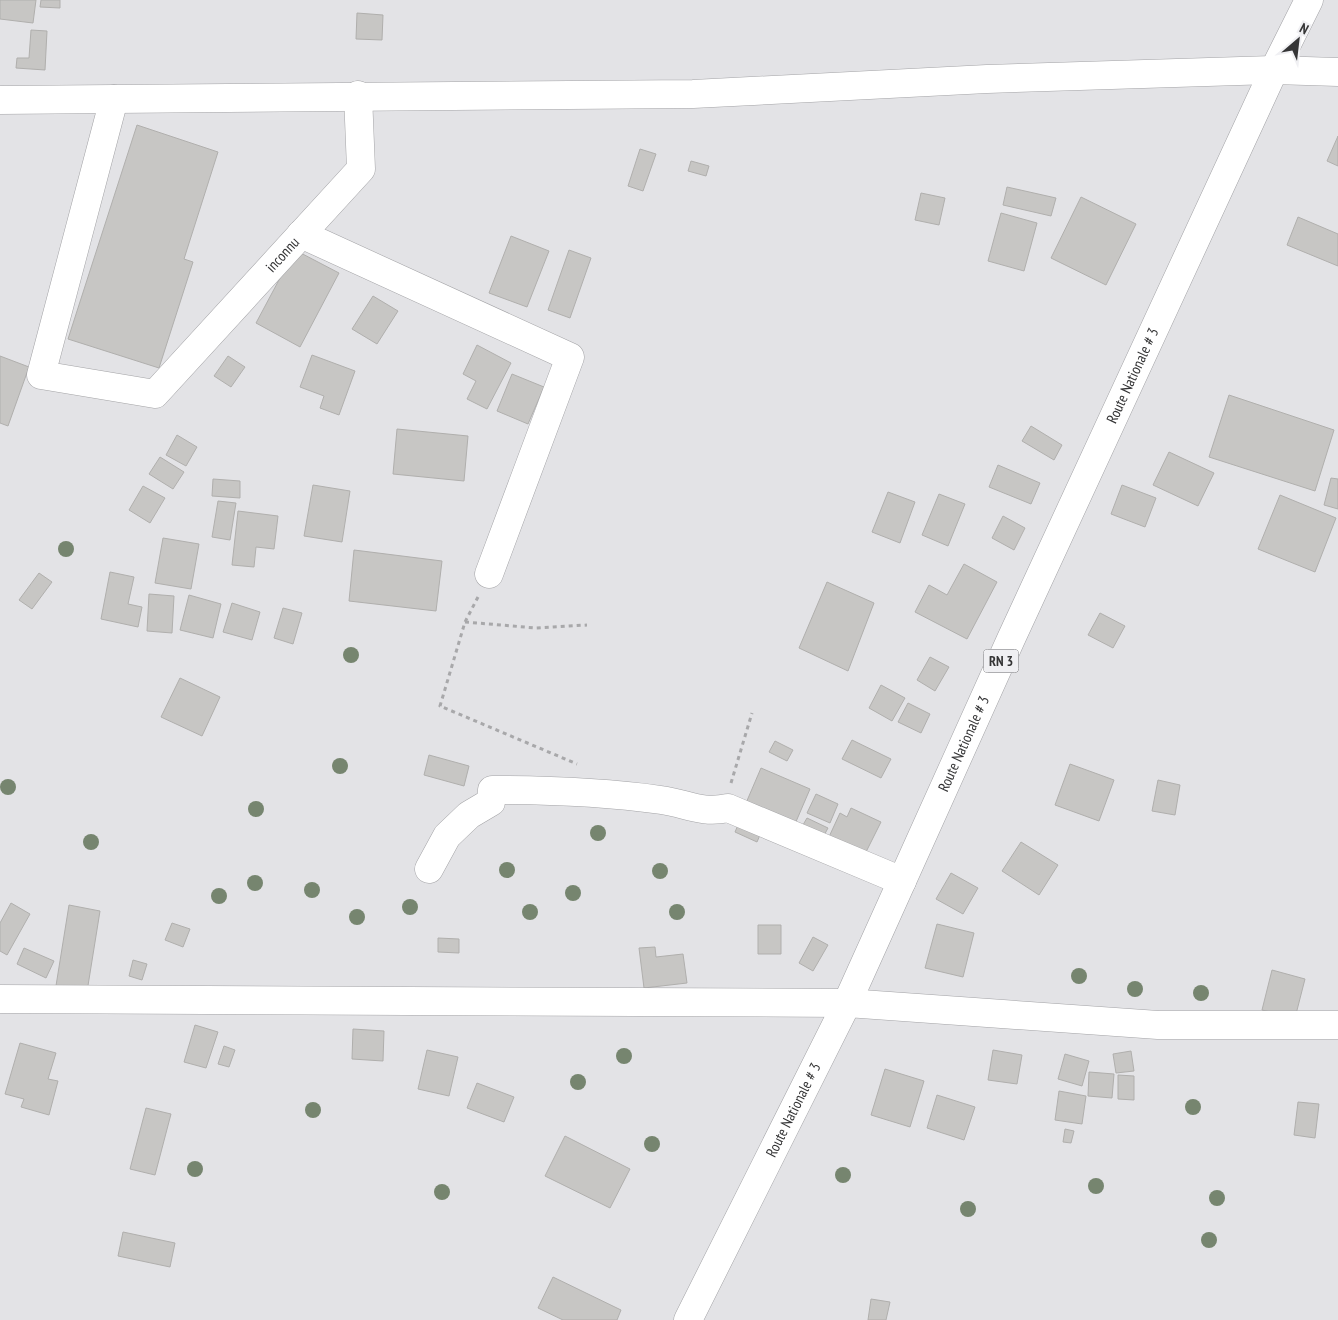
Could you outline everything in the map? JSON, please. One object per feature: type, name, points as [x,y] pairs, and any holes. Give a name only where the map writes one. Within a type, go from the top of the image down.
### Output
[{"type":"street","name":"Route Nationale # 3","points":[[688,1320],[847,1003],[1011,639],[1274,70],[1309,0]]},
{"type":"street","points":[[0,100],[358,95],[693,94],[987,79],[1274,70],[1338,72]]},
{"type":"street","name":"inconnu","points":[[114,99],[41,375],[155,394],[361,169],[358,95]]},
{"type":"street","points":[[302,234],[570,356],[489,574]]},
{"type":"street","points":[[430,869],[447,836],[469,815],[491,802],[492,790],[560,790],[662,800],[712,812],[728,808],[902,882]]},
{"type":"street","points":[[0,999],[847,1003],[1158,1025],[1338,1025]]},
{"type":"path","points":[[489,574],[466,622],[440,706],[582,766]]},
{"type":"path","points":[[466,622],[536,628],[587,625]]},
{"type":"path","points":[[729,788],[752,713]]},
{"type":"building","points":[[0,0],[36,0],[33,23],[0,19]]},
{"type":"building","points":[[41,0],[60,0],[60,8],[40,7]]},
{"type":"building","points":[[357,13],[383,15],[382,40],[356,39]]},
{"type":"building","points":[[31,30],[47,31],[45,70],[16,68],[17,58],[29,58]]},
{"type":"building","points":[[137,125],[218,152],[184,259],[193,262],[159,368],[68,339]]},
{"type":"building","points":[[1338,136],[1338,166],[1327,161]]},
{"type":"building","points":[[640,149],[656,154],[643,191],[628,186]]},
{"type":"building","points":[[691,161],[709,166],[706,176],[688,171]]},
{"type":"building","points":[[1007,187],[1056,198],[1051,216],[1003,205]]},
{"type":"building","points":[[921,193],[945,198],[939,225],[915,220]]},
{"type":"building","points":[[1081,197],[1136,224],[1106,285],[1051,258]]},
{"type":"building","points":[[1001,213],[1037,223],[1024,271],[988,261]]},
{"type":"building","points":[[1298,217],[1338,234],[1338,266],[1287,245]]},
{"type":"building","points":[[511,236],[549,251],[527,307],[489,293]]},
{"type":"building","points":[[295,250],[339,273],[300,347],[256,323]]},
{"type":"building","points":[[569,250],[591,258],[570,318],[548,310]]},
{"type":"building","points":[[373,296],[398,311],[377,344],[352,329]]},
{"type":"building","points":[[477,345],[511,363],[487,409],[467,399],[476,381],[463,374]]},
{"type":"building","points":[[312,355],[355,371],[339,415],[320,408],[324,396],[300,387]]},
{"type":"building","points":[[0,356],[29,367],[8,426],[0,423]]},
{"type":"building","points":[[228,356],[245,367],[231,387],[214,376]]},
{"type":"building","points":[[512,374],[544,387],[528,424],[497,411]]},
{"type":"building","points":[[1229,395],[1334,430],[1315,491],[1209,457]]},
{"type":"building","points":[[1031,426],[1062,445],[1054,460],[1022,441]]},
{"type":"building","points":[[397,429],[468,436],[464,481],[393,474]]},
{"type":"building","points":[[177,435],[197,447],[186,466],[166,455]]},
{"type":"building","points":[[1169,452],[1214,473],[1198,506],[1153,485]]},
{"type":"building","points":[[160,457],[184,472],[173,489],[149,474]]},
{"type":"building","points":[[998,465],[1040,483],[1031,504],[989,487]]},
{"type":"building","points":[[1331,478],[1338,479],[1338,509],[1324,505]]},
{"type":"building","points":[[213,479],[240,481],[240,498],[212,496]]},
{"type":"building","points":[[313,485],[350,491],[342,542],[304,536]]},
{"type":"building","points":[[1122,485],[1156,498],[1145,527],[1111,514]]},
{"type":"building","points":[[143,486],[165,498],[150,523],[129,510]]},
{"type":"building","points":[[888,492],[915,502],[900,543],[872,532]]},
{"type":"building","points":[[939,494],[965,504],[948,546],[922,535]]},
{"type":"building","points":[[1280,495],[1336,518],[1315,572],[1258,549]]},
{"type":"building","points":[[218,501],[236,503],[230,540],[212,537]]},
{"type":"building","points":[[238,511],[278,516],[274,549],[256,547],[254,567],[232,565]]},
{"type":"building","points":[[1003,516],[1025,528],[1014,550],[992,538]]},
{"type":"building","points":[[163,538],[199,544],[191,589],[155,583]]},
{"type":"building","points":[[354,550],[442,561],[436,611],[349,601]]},
{"type":"building","points":[[964,564],[997,582],[967,639],[915,612],[929,585],[947,595]]},
{"type":"building","points":[[110,572],[134,577],[128,604],[142,607],[138,627],[101,619]]},
{"type":"building","points":[[39,573],[52,582],[32,609],[19,600]]},
{"type":"building","points":[[827,582],[874,603],[848,671],[799,648]]},
{"type":"building","points":[[149,594],[174,596],[172,633],[147,631]]},
{"type":"building","points":[[189,595],[221,604],[213,638],[180,630]]},
{"type":"building","points":[[232,603],[260,612],[252,640],[223,632]]},
{"type":"building","points":[[283,608],[302,613],[293,644],[274,638]]},
{"type":"building","points":[[1100,613],[1125,626],[1113,648],[1088,635]]},
{"type":"building","points":[[930,657],[949,667],[935,691],[917,680]]},
{"type":"building","points":[[180,678],[220,697],[202,736],[161,717]]},
{"type":"building","points":[[881,685],[905,698],[892,721],[869,708]]},
{"type":"building","points":[[908,703],[930,714],[921,733],[898,722]]},
{"type":"building","points":[[852,740],[891,759],[881,778],[842,759]]},
{"type":"building","points":[[775,741],[793,750],[787,761],[769,752]]},
{"type":"building","points":[[429,755],[469,766],[464,786],[424,775]]},
{"type":"building","points":[[1070,764],[1114,780],[1099,821],[1055,805]]},
{"type":"building","points":[[761,768],[810,789],[795,824],[746,803]]},
{"type":"building","points":[[1158,780],[1180,785],[1175,815],[1152,811]]},
{"type":"building","points":[[816,794],[838,804],[830,823],[807,813]]},
{"type":"building","points":[[851,808],[881,822],[864,856],[828,839],[840,813],[847,817]]},
{"type":"building","points":[[741,818],[763,828],[757,842],[735,832]]},
{"type":"building","points":[[807,818],[828,828],[821,841],[800,830]]},
{"type":"building","points":[[1021,842],[1058,865],[1039,895],[1002,871]]},
{"type":"building","points":[[951,873],[978,888],[963,914],[936,899]]},
{"type":"building","points":[[11,903],[30,914],[7,955],[0,951],[0,923]]},
{"type":"building","points":[[69,905],[100,911],[86,998],[55,992]]},
{"type":"building","points":[[172,923],[190,929],[183,947],[165,940]]},
{"type":"building","points":[[937,924],[974,933],[963,977],[925,968]]},
{"type":"building","points":[[758,925],[781,925],[781,954],[758,954]]},
{"type":"building","points":[[813,937],[828,945],[813,971],[799,963]]},
{"type":"building","points":[[438,938],[459,939],[459,953],[438,952]]},
{"type":"building","points":[[655,947],[656,957],[683,954],[687,983],[644,988],[639,948]]},
{"type":"building","points":[[24,948],[54,961],[46,978],[17,964]]},
{"type":"building","points":[[133,960],[147,964],[142,980],[129,976]]},
{"type":"building","points":[[1272,970],[1305,979],[1295,1018],[1262,1010]]},
{"type":"building","points":[[195,1025],[218,1032],[206,1068],[184,1062]]},
{"type":"building","points":[[353,1029],[384,1031],[383,1061],[352,1059]]},
{"type":"building","points":[[20,1043],[56,1053],[48,1079],[58,1081],[49,1115],[21,1107],[24,1099],[5,1094]]},
{"type":"building","points":[[224,1046],[235,1050],[229,1067],[218,1064]]},
{"type":"building","points":[[427,1050],[458,1057],[449,1096],[418,1089]]},
{"type":"building","points":[[993,1050],[1022,1055],[1017,1084],[988,1080]]},
{"type":"building","points":[[1131,1051],[1134,1071],[1116,1073],[1113,1054]]},
{"type":"building","points":[[1065,1054],[1089,1061],[1082,1086],[1058,1079]]},
{"type":"building","points":[[885,1069],[924,1081],[910,1127],[871,1115]]},
{"type":"building","points":[[1089,1072],[1114,1074],[1112,1098],[1088,1096]]},
{"type":"building","points":[[1118,1075],[1134,1076],[1134,1100],[1118,1099]]},
{"type":"building","points":[[477,1083],[514,1097],[504,1122],[467,1108]]},
{"type":"building","points":[[1059,1091],[1086,1096],[1082,1124],[1055,1120]]},
{"type":"building","points":[[937,1095],[975,1107],[964,1140],[927,1128]]},
{"type":"building","points":[[1298,1102],[1319,1104],[1315,1138],[1294,1135]]},
{"type":"building","points":[[146,1108],[171,1114],[155,1175],[130,1169]]},
{"type":"building","points":[[1065,1129],[1074,1131],[1071,1143],[1063,1142]]},
{"type":"building","points":[[565,1136],[630,1169],[610,1208],[545,1176]]},
{"type":"building","points":[[123,1232],[175,1243],[170,1267],[118,1256]]},
{"type":"building","points":[[553,1277],[621,1310],[617,1320],[563,1320],[538,1308]]},
{"type":"building","points":[[871,1299],[890,1302],[886,1320],[868,1320]]}]
